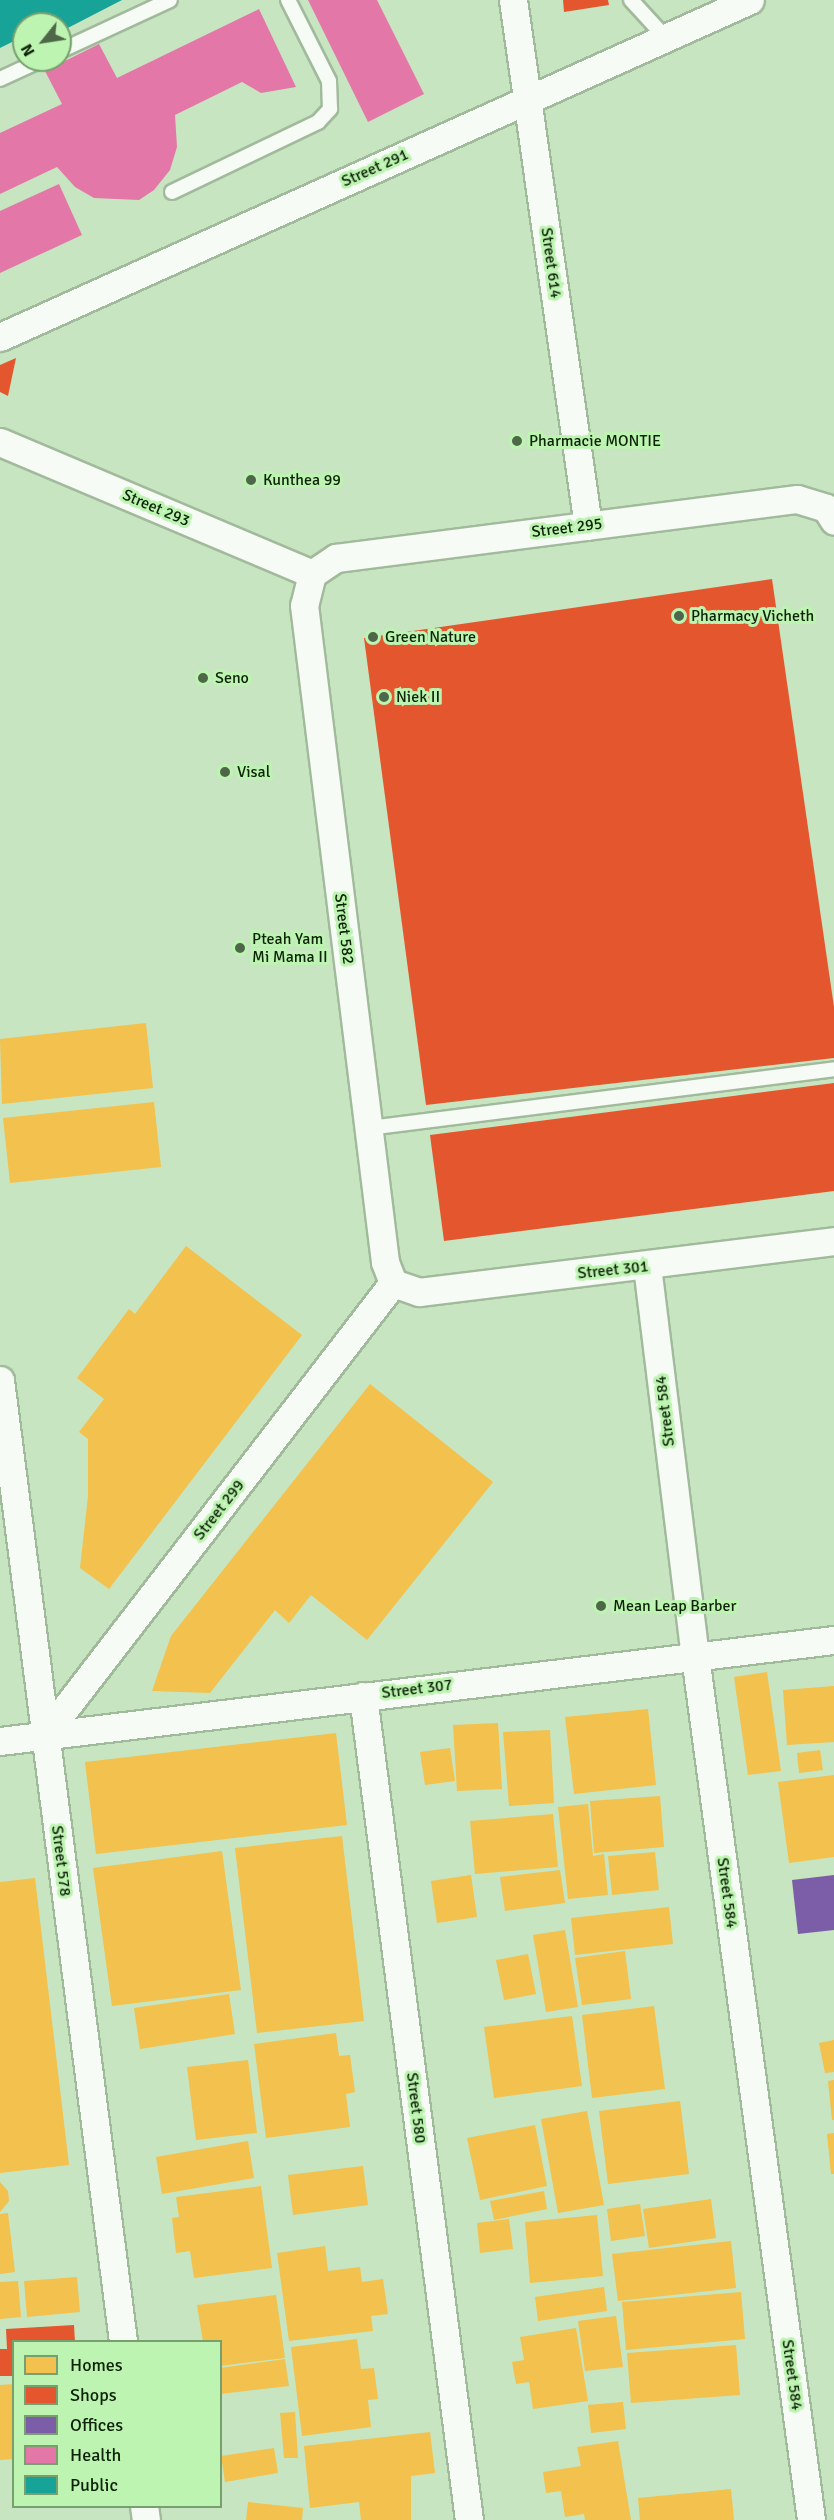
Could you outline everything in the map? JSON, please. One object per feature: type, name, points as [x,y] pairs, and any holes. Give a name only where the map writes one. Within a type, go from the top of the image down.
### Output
[{"type":"street","name":"Street 614","points":[[513,0],[588,526]]},
{"type":"street","name":"Street 291","points":[[0,337],[750,0]]},
{"type":"street","name":"Street 293","points":[[0,442],[312,574]]},
{"type":"street","name":"Street 295","points":[[312,574],[336,558],[797,499],[831,508]]},
{"type":"street","name":"Street 582","points":[[312,574],[304,605],[385,1262],[393,1283]]},
{"type":"street","name":"Street 301","points":[[393,1283],[419,1292],[647,1266],[834,1241]]},
{"type":"street","name":"Street 584","points":[[647,1266],[695,1656],[811,2520]]},
{"type":"street","name":"Street 299","points":[[44,1736],[393,1283]]},
{"type":"street","name":"Street 578","points":[[0,1380],[123,2340]]},
{"type":"street","name":"Street 307","points":[[0,1741],[834,1640]]},
{"type":"street","name":"Street 580","points":[[363,1696],[469,2520]]},
{"type":"lane","points":[[72,45],[170,0]]},
{"type":"lane","points":[[172,192],[318,122],[330,109],[329,81],[288,0]]},
{"type":"lane","points":[[631,0],[666,38]]},
{"type":"lane","points":[[0,79],[15,72]]},
{"type":"lane","points":[[369,1128],[834,1070]]},
{"type":"building: Homes","points":[[146,1023],[153,1088],[2,1104],[0,1039]]},
{"type":"building: Homes","points":[[154,1102],[161,1167],[10,1183],[3,1118]]},
{"type":"building: Homes","points":[[186,1246],[302,1335],[109,1589],[80,1568],[88,1496],[88,1439],[79,1432],[104,1399],[77,1378],[129,1309],[135,1314]]},
{"type":"building: Homes","points":[[370,1384],[493,1482],[367,1640],[311,1595],[289,1623],[275,1610],[210,1693],[152,1691],[171,1636]]},
{"type":"building: Homes","points":[[767,1672],[781,1771],[748,1775],[734,1677]]},
{"type":"building: Homes","points":[[834,1686],[834,1742],[787,1745],[783,1690]]},
{"type":"building: Homes","points":[[648,1709],[656,1785],[574,1794],[565,1717]]},
{"type":"building: Homes","points":[[498,1723],[502,1789],[457,1791],[453,1725]]},
{"type":"building: Homes","points":[[550,1730],[554,1803],[509,1806],[503,1732]]},
{"type":"building: Homes","points":[[336,1733],[347,1825],[96,1854],[85,1762]]},
{"type":"building: Homes","points":[[450,1748],[455,1781],[425,1785],[420,1752]]},
{"type":"building: Homes","points":[[820,1750],[823,1770],[799,1773],[797,1753]]},
{"type":"building: Homes","points":[[834,1775],[834,1857],[789,1863],[778,1782]]},
{"type":"building: Homes","points":[[660,1796],[664,1847],[594,1853],[590,1801]]},
{"type":"building: Homes","points":[[588,1804],[593,1856],[604,1854],[608,1895],[568,1899],[558,1807]]},
{"type":"building: Homes","points":[[553,1814],[558,1867],[475,1874],[470,1821]]},
{"type":"building: Homes","points":[[342,1836],[364,2021],[257,2033],[235,1848]]},
{"type":"building: Homes","points":[[222,1851],[241,1990],[112,2006],[93,1868]]},
{"type":"building: Homes","points":[[655,1852],[659,1890],[612,1895],[608,1856]]},
{"type":"building: Homes","points":[[560,1870],[565,1903],[505,1911],[500,1877]]},
{"type":"building: Homes","points":[[471,1875],[477,1917],[437,1923],[431,1881]]},
{"type":"building: Homes","points":[[35,1878],[69,2165],[0,2173],[0,1882]]},
{"type":"building: Homes","points":[[669,1907],[673,1944],[575,1955],[571,1918]]},
{"type":"building: Homes","points":[[565,1930],[578,2007],[546,2012],[533,1935]]},
{"type":"building: Homes","points":[[625,1951],[631,1999],[582,2005],[575,1958]]},
{"type":"building: Homes","points":[[528,1954],[536,1994],[504,2000],[496,1960]]},
{"type":"building: Homes","points":[[229,1994],[235,2034],[140,2049],[134,2008]]},
{"type":"building: Homes","points":[[654,2006],[665,2089],[592,2098],[582,2015]]},
{"type":"building: Homes","points":[[572,2016],[582,2086],[494,2098],[484,2027]]},
{"type":"building: Homes","points":[[336,2033],[339,2056],[350,2055],[355,2092],[346,2094],[350,2127],[266,2138],[254,2044]]},
{"type":"building: Homes","points":[[834,2040],[834,2072],[825,2073],[819,2043]]},
{"type":"building: Homes","points":[[248,2060],[257,2133],[196,2140],[187,2067]]},
{"type":"building: Homes","points":[[834,2080],[834,2120],[832,2120],[828,2081]]},
{"type":"building: Homes","points":[[680,2101],[689,2174],[608,2184],[599,2111]]},
{"type":"building: Homes","points":[[587,2111],[604,2205],[558,2213],[541,2119]]},
{"type":"building: Homes","points":[[535,2125],[547,2186],[480,2200],[467,2138]]},
{"type":"building: Homes","points":[[834,2133],[834,2174],[831,2174],[827,2134]]},
{"type":"building: Homes","points":[[248,2141],[254,2178],[162,2194],[156,2157]]},
{"type":"building: Homes","points":[[363,2166],[368,2205],[293,2215],[288,2175]]},
{"type":"building: Homes","points":[[0,2182],[8,2191],[9,2201],[0,2212]]},
{"type":"building: Homes","points":[[261,2186],[272,2268],[194,2278],[190,2251],[176,2253],[172,2218],[179,2217],[176,2197]]},
{"type":"building: Homes","points":[[544,2191],[547,2209],[494,2220],[490,2201]]},
{"type":"building: Homes","points":[[711,2199],[716,2238],[649,2248],[643,2209]]},
{"type":"building: Homes","points":[[640,2204],[645,2236],[611,2241],[607,2209]]},
{"type":"building: Homes","points":[[8,2213],[15,2272],[0,2274],[0,2214]]},
{"type":"building: Homes","points":[[597,2215],[603,2276],[530,2283],[525,2222]]},
{"type":"building: Homes","points":[[509,2219],[513,2249],[480,2253],[477,2223]]},
{"type":"building: Homes","points":[[731,2241],[736,2288],[618,2301],[612,2254]]},
{"type":"building: Homes","points":[[325,2246],[328,2271],[360,2267],[362,2282],[383,2279],[388,2314],[371,2316],[373,2331],[289,2341],[277,2253]]},
{"type":"building: Homes","points":[[77,2277],[80,2312],[27,2317],[24,2281]]},
{"type":"building: Homes","points":[[18,2281],[21,2317],[0,2319],[0,2282]]},
{"type":"building: Homes","points":[[604,2287],[607,2311],[538,2321],[535,2297]]},
{"type":"building: Homes","points":[[741,2292],[745,2339],[626,2350],[622,2302]]},
{"type":"building: Homes","points":[[276,2295],[285,2358],[222,2366],[222,2340],[203,2340],[197,2305]]},
{"type":"building: Homes","points":[[616,2316],[623,2367],[585,2371],[578,2321]]},
{"type":"building: Homes","points":[[576,2328],[588,2401],[533,2409],[529,2382],[516,2384],[512,2362],[524,2360],[520,2337]]},
{"type":"building: Homes","points":[[357,2339],[361,2369],[374,2368],[378,2399],[368,2400],[371,2427],[302,2436],[291,2347]]},
{"type":"building: Homes","points":[[736,2345],[740,2395],[631,2403],[627,2353]]},
{"type":"building: Homes","points":[[285,2359],[289,2386],[222,2394],[222,2368]]},
{"type":"building: Homes","points":[[12,2384],[12,2459],[0,2460],[0,2385]]},
{"type":"building: Homes","points":[[623,2402],[626,2429],[591,2433],[588,2405]]},
{"type":"building: Homes","points":[[295,2412],[298,2458],[284,2458],[280,2413]]},
{"type":"building: Homes","points":[[430,2432],[435,2473],[411,2476],[411,2520],[361,2520],[359,2502],[310,2508],[304,2446]]},
{"type":"building: Homes","points":[[618,2441],[631,2520],[585,2520],[584,2514],[565,2517],[561,2491],[546,2493],[543,2472],[581,2466],[577,2447]]},
{"type":"building: Homes","points":[[274,2448],[278,2473],[225,2482],[222,2456]]},
{"type":"building: Homes","points":[[731,2489],[734,2520],[640,2520],[638,2498]]},
{"type":"building: Homes","points":[[248,2502],[303,2508],[302,2520],[246,2520]]},
{"type":"building: Shops","points":[[563,0],[608,0],[609,5],[564,12]]},
{"type":"building: Shops","points":[[16,358],[8,396],[0,392],[0,365]]},
{"type":"building: Shops","points":[[772,579],[834,1007],[834,1058],[426,1105],[364,638]]},
{"type":"building: Shops","points":[[834,1083],[834,1191],[444,1241],[430,1135]]},
{"type":"building: Shops","points":[[74,2325],[75,2340],[12,2340],[12,2376],[0,2376],[0,2349],[7,2349],[6,2329]]},
{"type":"building: Offices","points":[[834,1875],[834,1930],[798,1934],[792,1880]]},
{"type":"building: Health","points":[[308,0],[377,0],[424,94],[368,122]]},
{"type":"building: Health","points":[[259,9],[296,87],[261,93],[242,82],[175,115],[177,147],[170,170],[154,190],[139,200],[94,198],[75,187],[57,167],[0,194],[0,133],[62,104],[46,72],[72,72],[72,58],[99,44],[117,78]]},
{"type":"building: Health","points":[[59,184],[82,235],[0,273],[0,211]]},
{"type":"building: Public","points":[[0,0],[122,0],[72,26],[72,12],[12,12],[12,42],[0,48]]},
{"type":"place","name":"Pharmacie MONTIE","points":[[517,441]]},
{"type":"place","name":"Kunthea 99","points":[[251,480]]},
{"type":"place","name":"Pharmacy Vicheth","points":[[679,616]]},
{"type":"place","name":"Green Nature","points":[[373,637]]},
{"type":"place","name":"Seno","points":[[203,678]]},
{"type":"place","name":"Niek II","points":[[384,697]]},
{"type":"place","name":"Visal","points":[[225,772]]},
{"type":"place","name":"Pteah Yam Mi Mama II","points":[[240,948]]},
{"type":"place","name":"Mean Leap Barber","points":[[601,1606]]}]
